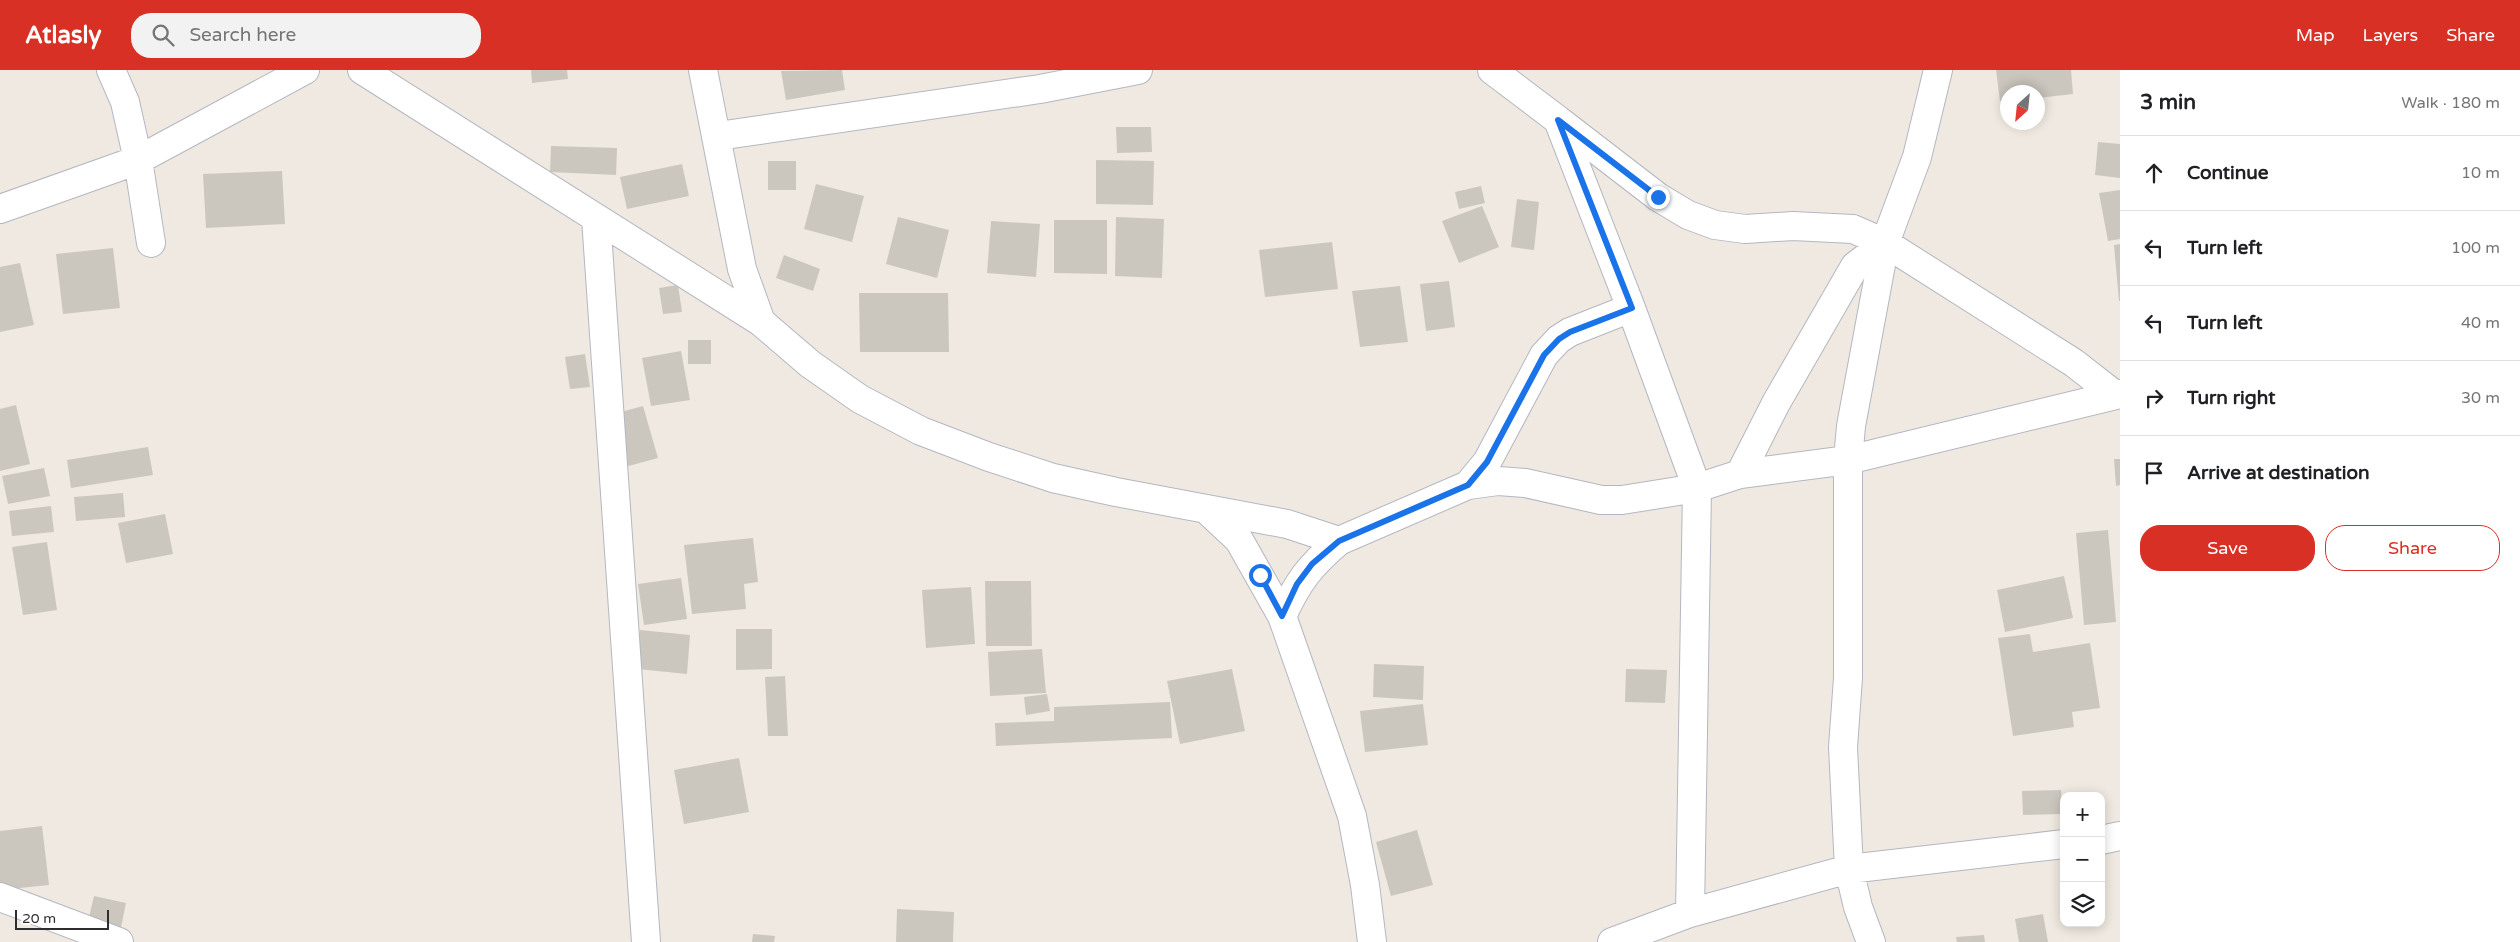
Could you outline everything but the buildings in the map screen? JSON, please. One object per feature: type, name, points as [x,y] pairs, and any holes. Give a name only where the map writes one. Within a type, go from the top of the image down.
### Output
[{"type":"street","points":[[111,70],[125,102],[138,160],[151,243]]},
{"type":"street","points":[[0,209],[138,160],[305,70]]},
{"type":"street","points":[[362,70],[761,322],[810,364],[860,399],[920,431],[1053,478],[1207,510],[1287,524],[1339,541]]},
{"type":"street","points":[[703,70],[718,136],[742,268],[761,322]]},
{"type":"street","points":[[718,136],[1040,89],[1138,70]]},
{"type":"street","points":[[1492,70],[1658,197],[1688,216],[1715,225],[1745,229],[1793,226],[1853,229],[1885,243],[2074,363],[2118,394]]},
{"type":"street","points":[[1871,942],[1858,907],[1848,869],[1843,747],[1848,678],[1848,460],[1851,426],[1885,243],[1917,157],[1938,70]]},
{"type":"street","points":[[1558,120],[1632,308],[1697,488],[1690,913]]},
{"type":"street","points":[[596,218],[646,942]]},
{"type":"street","points":[[1740,474],[1776,403],[1855,266],[1885,243]]},
{"type":"street","points":[[1468,485],[1487,462],[1544,355],[1559,339],[1570,332],[1632,308]]},
{"type":"street","points":[[1282,616],[1297,584],[1307,570],[1339,541],[1468,485],[1498,481],[1525,483],[1601,500],[1615,500],[1697,488],[1740,474],[1848,460],[2118,394]]},
{"type":"street","points":[[1207,510],[1239,540],[1282,616],[1352,816],[1365,885],[1372,942]]},
{"type":"street","points":[[2105,839],[2120,836]]},
{"type":"street","points":[[1620,940],[1690,913],[1848,869],[2060,844]]},
{"type":"street","points":[[0,897],[119,942]]},
{"type":"route","points":[[1260,575],[1282,616],[1297,584],[1312,564],[1339,541],[1468,485],[1487,462],[1544,355],[1559,339],[1570,332],[1632,308],[1558,120],[1658,197]]}]
